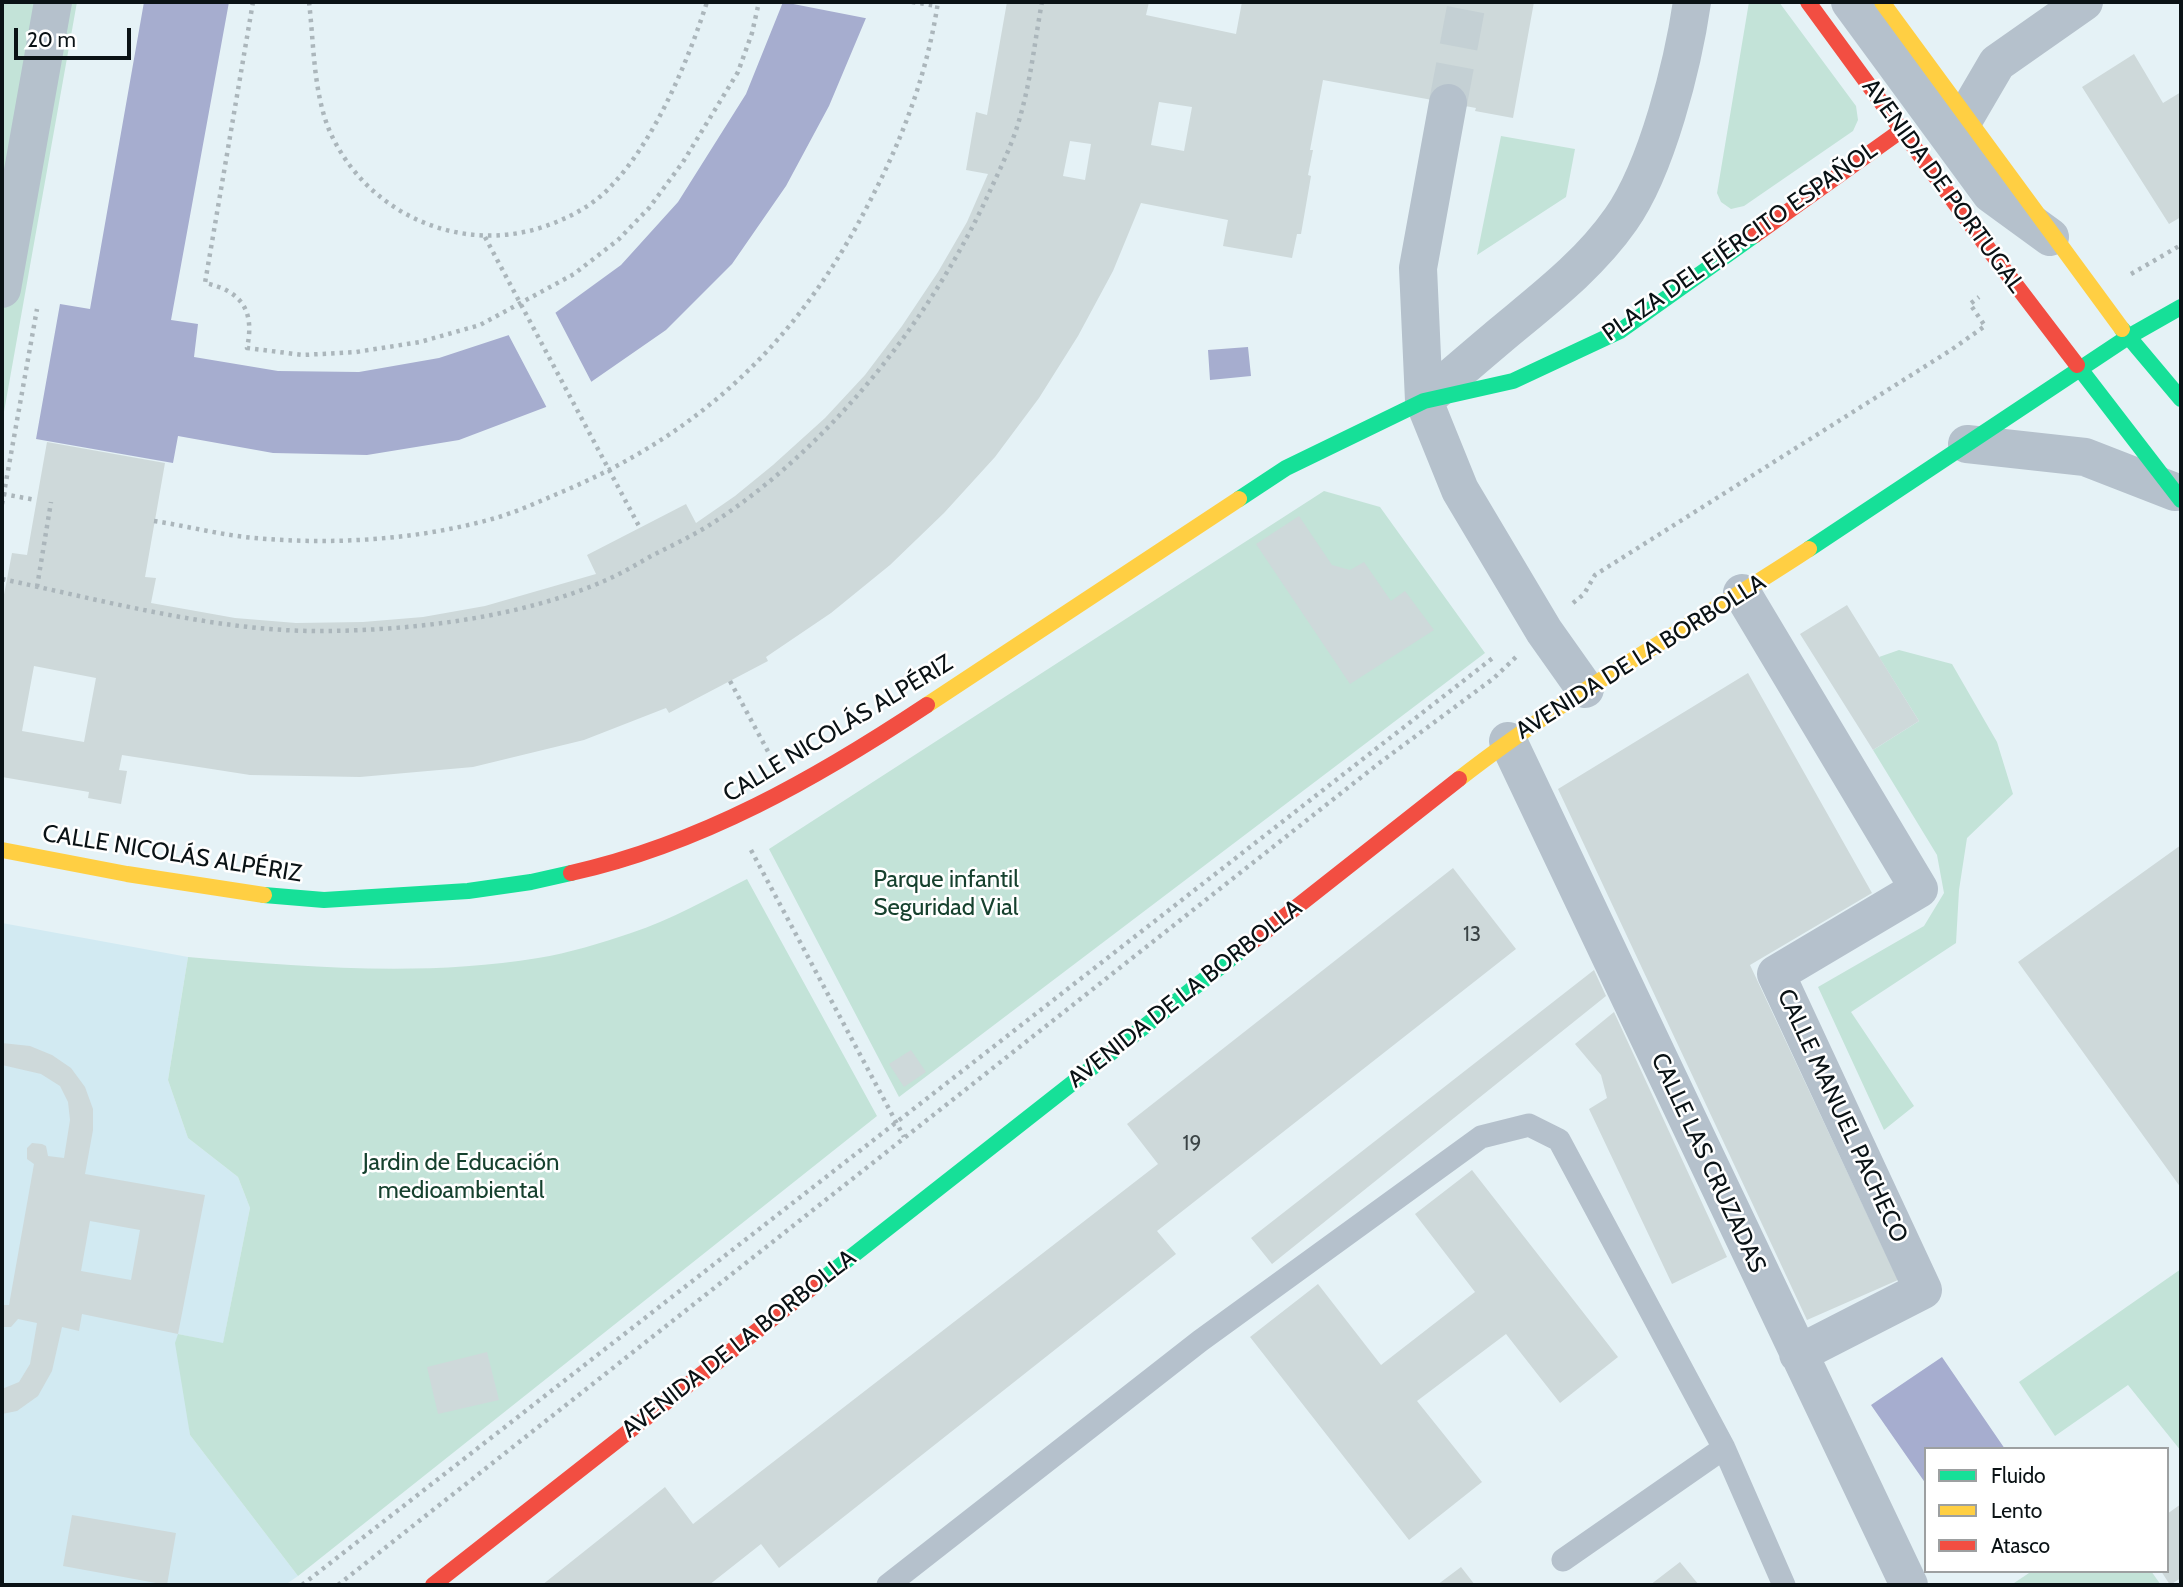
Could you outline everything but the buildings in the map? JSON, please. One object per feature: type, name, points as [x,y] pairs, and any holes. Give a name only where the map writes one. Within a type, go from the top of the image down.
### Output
[{"type":"main road","name":"AVENIDA DE PORTUGAL","points":[[1808,2],[2001,266],[2178,496]]},
{"type":"main road","name":"AVENIDA DE PORTUGAL","points":[[1882,2],[2128,337],[2181,399]]},
{"type":"main road","name":"PLAZA DEL EJÉRCITO ESPAÑOL","points":[[1424,401],[1513,381],[1620,331],[1902,130]]},
{"type":"main road","name":"AVENIDA DE LA BORBOLLA","points":[[433,1585],[1508,741],[1585,689],[1742,593],[2128,337],[2181,307]]},
{"type":"main road","name":"CALLE NICOLÁS ALPÉRIZ","points":[[2,850],[246,894],[324,900],[468,891],[589,869],[649,851],[693,836],[788,790],[878,737],[1286,468],[1424,401]]},
{"type":"street","points":[[2,289],[52,2]]},
{"type":"street","name":"AVENIDA DE PORTUGAL","points":[[1850,2],[1991,194],[2057,242]]},
{"type":"street","points":[[1966,116],[1997,63],[2084,2]]},
{"type":"street","points":[[1424,401],[1559,288],[1622,219],[1646,170],[1696,11]]},
{"type":"street","points":[[1448,103],[1418,268],[1424,401],[1460,490],[1544,631],[1585,689]]},
{"type":"street","points":[[1967,444],[2085,457],[2178,496]]},
{"type":"street","name":"CALLE MANUEL PACHECO","points":[[1742,593],[1919,889],[1776,974],[1923,1290],[1797,1354]]},
{"type":"street","name":"CALLE LAS CRUZADAS","points":[[1508,741],[1909,1585]]},
{"type":"lane","points":[[888,1585],[1200,1340],[1481,1137],[1529,1125],[1559,1140],[1724,1448],[1784,1585]]},
{"type":"lane","points":[[1563,1560],[1724,1448]]},
{"type":"path","points":[[253,2],[205,283],[223,287],[238,297],[247,312],[251,330],[247,348],[303,355],[356,352],[420,342],[480,326],[574,274],[618,240],[649,208],[683,162],[738,72],[752,33],[759,2]]},
{"type":"path","points":[[309,2],[319,98],[330,131],[347,162],[369,189],[397,210],[428,226],[461,235],[485,237],[503,237],[543,228],[581,211],[612,186],[638,153],[656,124],[708,2]]},
{"type":"path","points":[[154,521],[253,538],[319,540],[434,531],[494,519],[583,483],[672,432],[710,405],[774,346],[833,270],[885,172],[920,83],[938,4],[912,2]]},
{"type":"path","points":[[2,579],[194,619],[266,629],[325,632],[381,629],[482,616],[545,602],[604,581],[706,527],[749,498],[807,446],[864,388],[912,328],[950,270],[996,178],[1020,117],[1042,2]]},
{"type":"path","points":[[485,237],[639,528]]},
{"type":"path","points":[[2124,274],[2135,274],[2181,245]]},
{"type":"path","points":[[1567,611],[1584,594],[1595,575],[1985,326],[1970,304]]},
{"type":"path","points":[[2,494],[36,500]]},
{"type":"path","points":[[37,587],[51,502]]},
{"type":"path","points":[[302,1585],[1494,657]]},
{"type":"path","points":[[338,1585],[1378,764],[1494,678]]},
{"type":"path","points":[[730,681],[788,790]]},
{"type":"path","points":[[734,818],[904,1137]]},
{"type":"shaded area","points":[[2,923],[188,957],[168,1080],[188,1138],[238,1177],[250,1208],[223,1344],[178,1334],[190,1435],[298,1576],[285,1585],[2,1585]]},
{"type":"green space","points":[[2,2],[77,2],[2,423]]},
{"type":"green space","points":[[1749,2],[1779,2],[1856,106],[1858,120],[1853,131],[1744,206],[1731,209],[1721,202],[1717,193]]},
{"type":"green space","points":[[1501,136],[1575,149],[1566,197],[1477,255]]},
{"type":"green space","name":"Parque infantil Seguridad Vial","points":[[1324,491],[1380,507],[1485,653],[899,1097],[769,849]]},
{"type":"green space","points":[[1899,650],[1952,664],[1997,742],[2013,794],[1967,838],[1959,890],[1956,943],[1851,1012],[1914,1106],[1884,1130],[1818,987],[1924,926],[1944,893],[1937,855],[1873,750],[1919,721],[1879,657]]},
{"type":"green space","name":"Jardin de Educación medioambiental","points":[[747,879],[877,1116],[298,1576],[190,1435],[175,1343],[178,1334],[223,1343],[250,1208],[238,1177],[188,1138],[168,1080],[188,957],[319,967],[407,969],[495,964],[538,958],[646,928]]},
{"type":"green space","points":[[2181,1269],[2181,1451],[2128,1385],[2055,1436],[2019,1382]]},
{"type":"green space","points":[[2029,1573],[2152,1573],[2161,1585],[2011,1585]]},
{"type":"water","points":[[144,2],[229,2],[171,320],[198,324],[194,357],[278,371],[359,372],[439,358],[509,335],[555,313],[621,265],[678,202],[746,94],[783,2],[868,2],[866,18],[829,106],[786,186],[732,264],[666,330],[591,382],[546,407],[459,440],[367,455],[273,453],[178,436],[173,463],[36,439],[60,304],[90,309]]},
{"type":"water","points":[[1248,347],[1251,376],[1210,380],[1208,350]]},
{"type":"water","points":[[1942,1357],[2004,1447],[1924,1447],[1924,1481],[1871,1405]]},
{"type":"pier","points":[[783,2],[871,2],[870,19]]},
{"type":"pier","points":[[554,310],[593,385],[548,410],[507,332]]},
{"type":"tunnel","points":[[1448,103],[1467,2]]},
{"type":"traffic: fast","points":[[1239,499],[1286,468],[1424,401],[1513,381],[1620,331],[1755,235]]},
{"type":"traffic: fast","points":[[1809,549],[2128,337],[2181,307]]},
{"type":"traffic: fast","points":[[2122,329],[2181,399]]},
{"type":"traffic: fast","points":[[2077,365],[2181,500]]},
{"type":"traffic: fast","points":[[264,895],[324,900],[468,891],[571,873]]},
{"type":"traffic: fast","points":[[814,1286],[1247,946]]},
{"type":"traffic: slow","points":[[1882,2],[2122,329]]},
{"type":"traffic: slow","points":[[927,705],[1239,499]]},
{"type":"traffic: slow","points":[[1459,779],[1587,689],[1809,549]]},
{"type":"traffic: slow","points":[[2,850],[127,874],[264,895]]},
{"type":"traffic: jam","points":[[1808,2],[2077,365]]},
{"type":"traffic: jam","points":[[1755,235],[1902,130]]},
{"type":"traffic: jam","points":[[571,873],[666,845],[756,806],[843,758],[927,705]]},
{"type":"traffic: jam","points":[[1247,946],[1459,779]]},
{"type":"traffic: jam","points":[[433,1585],[814,1286]]}]
